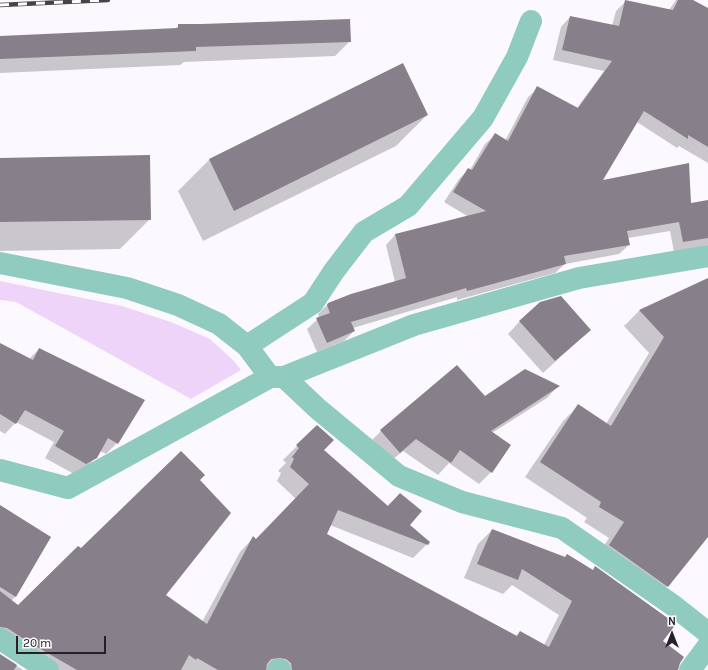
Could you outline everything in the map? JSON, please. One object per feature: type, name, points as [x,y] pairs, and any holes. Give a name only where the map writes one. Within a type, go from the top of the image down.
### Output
[{"type":"street","points":[[247,346],[313,303],[334,271],[364,232],[408,206],[483,118],[517,57],[531,21]]},
{"type":"street","points":[[0,470],[68,488],[277,376],[414,325],[579,278],[708,256]]},
{"type":"street","points":[[0,263],[127,288],[178,305],[219,324],[247,346],[277,376],[399,476],[462,502],[562,528],[674,606],[708,632]]},
{"type":"street","points":[[0,639],[48,670]]},
{"type":"street","points":[[690,670],[708,646]]},
{"type":"shaded area","points":[[0,281],[122,306],[171,322],[210,339],[234,361],[241,370],[191,399],[16,302],[0,300]]},
{"type":"building","points":[[625,0],[673,10],[678,0],[693,0],[708,8],[708,147],[688,135],[688,139],[644,111],[603,180],[689,163],[691,203],[708,200],[708,238],[683,242],[679,222],[627,231],[630,245],[564,256],[566,264],[467,291],[466,288],[351,322],[355,331],[327,343],[316,318],[330,313],[327,305],[328,303],[351,294],[406,278],[395,234],[486,211],[453,192],[468,168],[472,170],[495,133],[508,141],[537,86],[578,108],[612,61],[562,50],[570,16],[619,26]]},
{"type":"building","points":[[350,19],[351,42],[196,47],[196,51],[0,59],[0,36],[178,28],[178,24]]},
{"type":"building","points":[[403,63],[428,115],[234,211],[209,159]]},
{"type":"building","points":[[150,155],[151,220],[0,222],[0,158]]},
{"type":"building","points":[[708,278],[708,537],[668,587],[609,545],[624,522],[599,507],[601,502],[540,462],[578,404],[611,426],[664,337],[639,310]]},
{"type":"building","points":[[561,296],[591,330],[555,361],[519,321],[540,302]]},
{"type":"building","points":[[0,343],[33,360],[39,348],[145,400],[118,444],[108,438],[97,458],[86,464],[55,446],[64,431],[25,410],[16,424],[0,414]]},
{"type":"building","points":[[457,365],[485,396],[525,369],[560,386],[491,431],[511,445],[492,473],[460,450],[451,463],[416,439],[400,453],[380,430]]},
{"type":"building","points":[[317,425],[334,440],[324,450],[388,506],[400,493],[422,511],[410,525],[430,542],[428,545],[338,510],[327,534],[517,636],[520,631],[549,647],[572,601],[522,569],[518,580],[477,564],[492,529],[565,557],[567,554],[593,570],[595,566],[676,624],[663,641],[684,657],[678,670],[292,670],[291,663],[286,659],[280,658],[271,659],[267,664],[266,670],[218,670],[197,658],[196,660],[189,655],[181,670],[77,670],[7,628],[0,627],[0,591],[18,605],[78,546],[81,548],[181,451],[205,475],[200,480],[231,513],[166,595],[207,624],[253,536],[256,539],[309,484],[290,467],[294,459],[292,457],[299,448],[296,445]]},
{"type":"building","points":[[0,505],[51,537],[16,597],[0,587]]},
{"type":"building","points":[[0,654],[17,665],[14,670],[0,670]]},
{"type":"railway","points":[[0,5],[108,0]]}]
